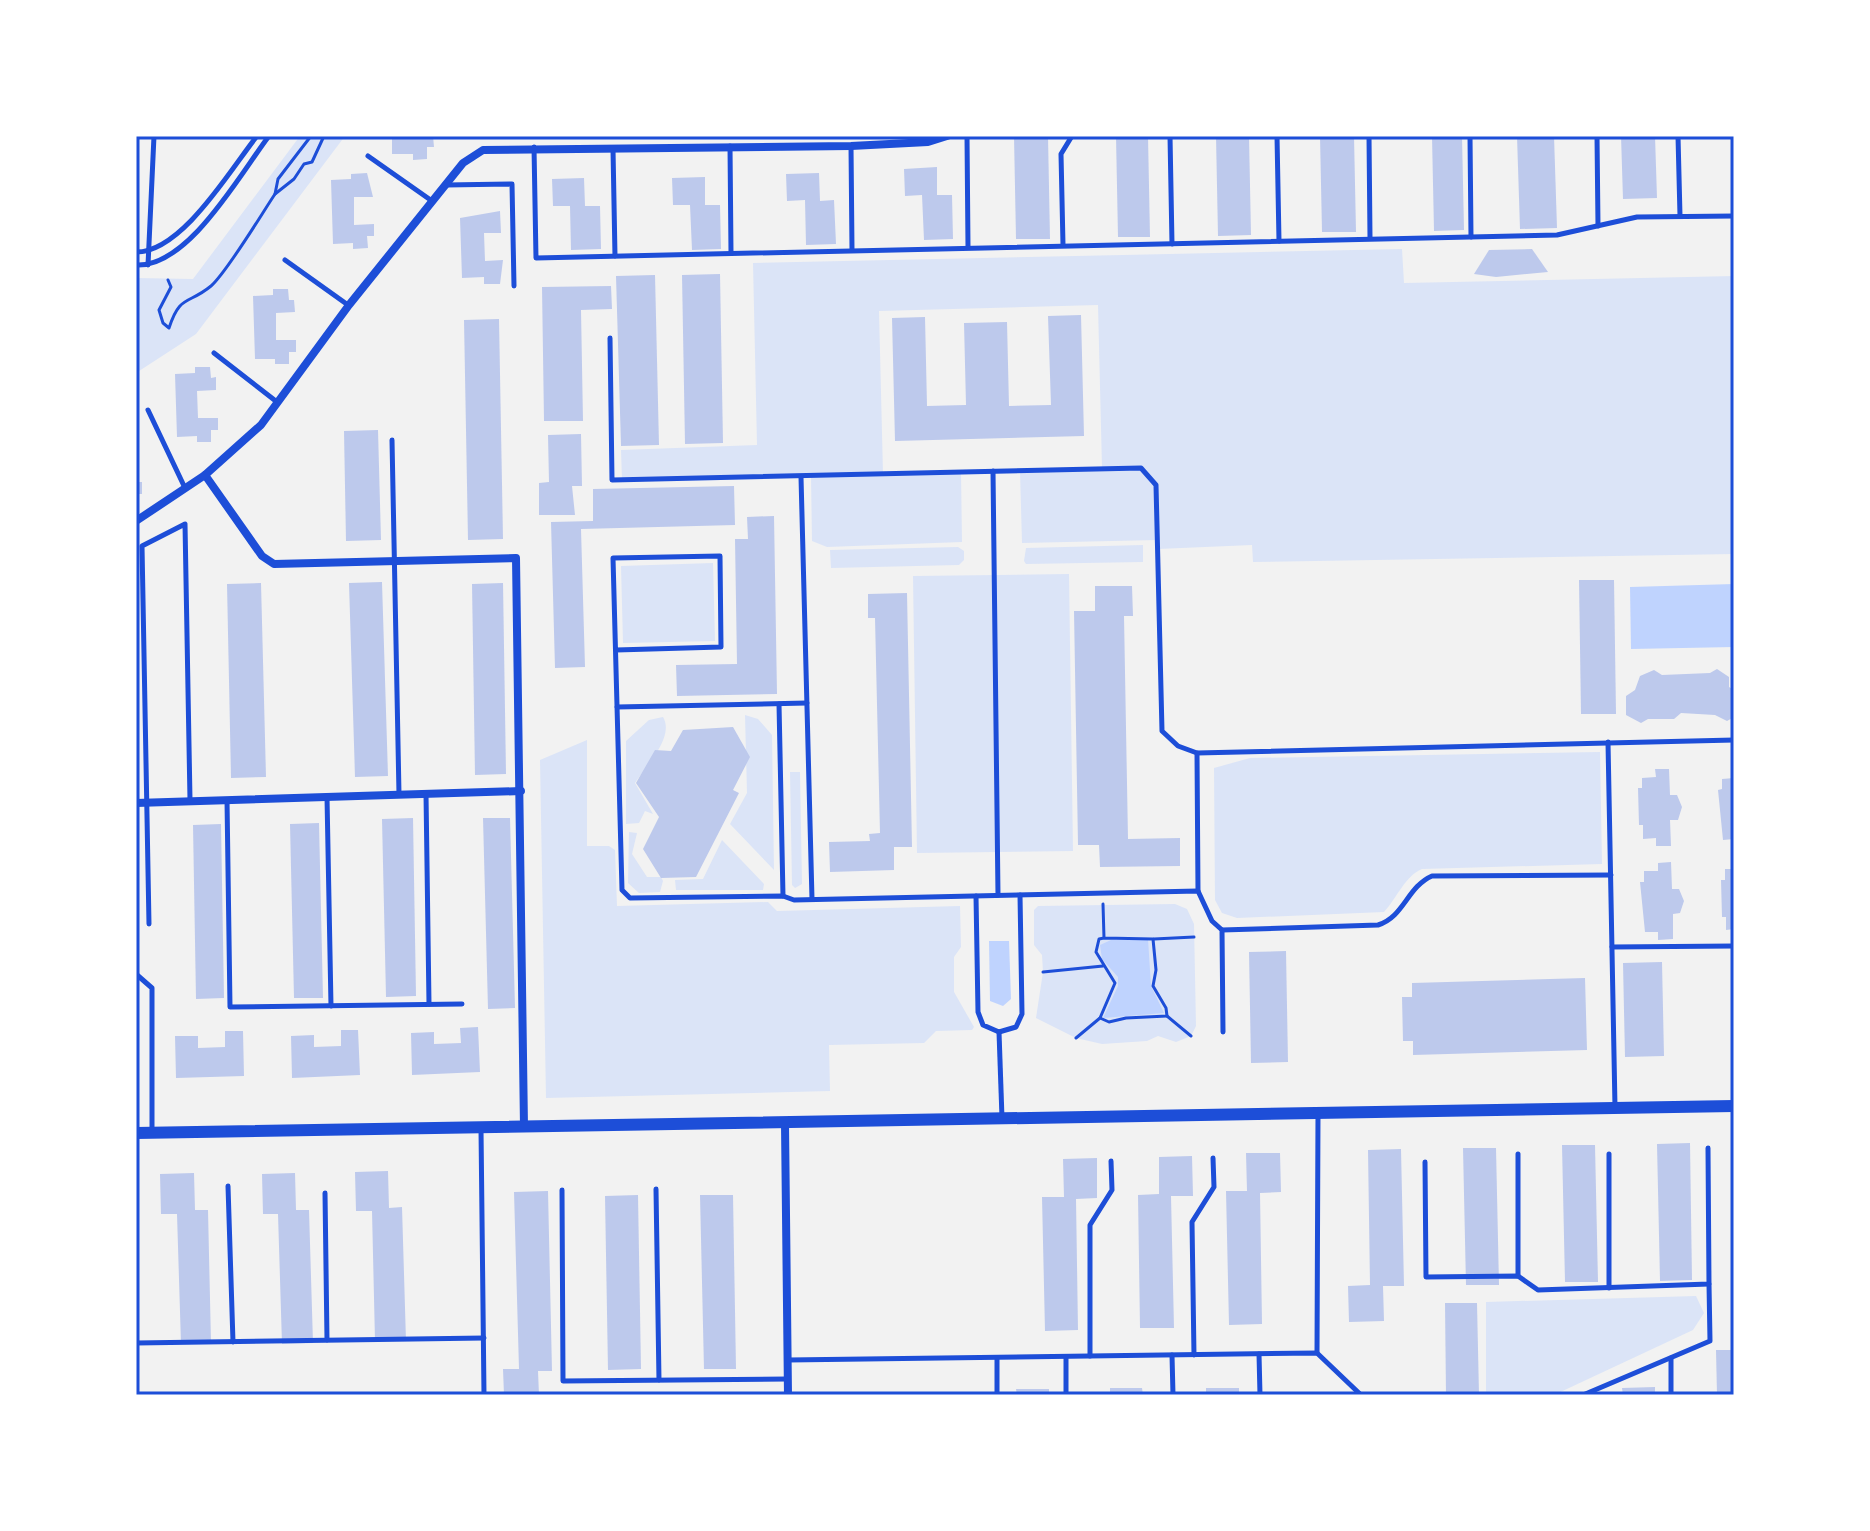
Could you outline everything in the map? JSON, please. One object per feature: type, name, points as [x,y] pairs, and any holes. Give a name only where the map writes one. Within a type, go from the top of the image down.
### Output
[{"type":"street","points":[[136,521],[205,475],[261,425],[349,305],[445,185],[463,163],[483,150],[534,147],[851,146],[928,142],[947,136]]},
{"type":"street","points":[[205,475],[262,556],[274,564],[516,558],[524,1127]]},
{"type":"street","points":[[141,803],[521,791]]},
{"type":"street","points":[[136,1133],[1734,1106]]},
{"type":"street","points":[[785,1124],[788,1395]]},
{"type":"lane","points":[[148,265],[154,136]]},
{"type":"lane","points":[[136,252],[149,252],[182,230],[257,136]]},
{"type":"lane","points":[[136,265],[148,265],[169,258],[187,243],[269,136]]},
{"type":"lane","points":[[967,136],[968,247]]},
{"type":"lane","points":[[1063,245],[1061,154],[1072,136]]},
{"type":"lane","points":[[1170,136],[1172,244]]},
{"type":"lane","points":[[1277,136],[1279,241]]},
{"type":"lane","points":[[1369,136],[1370,238]]},
{"type":"lane","points":[[1470,136],[1471,237]]},
{"type":"lane","points":[[1597,136],[1598,226]]},
{"type":"lane","points":[[1678,136],[1680,216]]},
{"type":"lane","points":[[730,146],[731,253]]},
{"type":"lane","points":[[851,146],[852,250]]},
{"type":"lane","points":[[534,147],[536,258],[1557,235],[1637,217],[1734,216]]},
{"type":"lane","points":[[613,147],[615,256]]},
{"type":"lane","points":[[368,156],[433,202]]},
{"type":"lane","points":[[445,185],[512,184],[514,286]]},
{"type":"lane","points":[[285,260],[349,305]]},
{"type":"lane","points":[[610,338],[612,480],[1141,468],[1150,474],[1156,485],[1162,731],[1178,746],[1197,753],[1734,740]]},
{"type":"lane","points":[[214,353],[278,403]]},
{"type":"lane","points":[[148,410],[185,489]]},
{"type":"lane","points":[[392,440],[399,794]]},
{"type":"lane","points":[[993,471],[998,895]]},
{"type":"lane","points":[[801,477],[812,899]]},
{"type":"lane","points":[[149,924],[141,803],[142,546],[185,524],[190,800]]},
{"type":"lane","points":[[616,650],[721,647],[720,556],[613,558],[622,890],[630,898],[783,896],[794,900],[1198,891]]},
{"type":"lane","points":[[617,707],[807,703]]},
{"type":"lane","points":[[779,704],[783,896]]},
{"type":"lane","points":[[1608,742],[1615,1107]]},
{"type":"lane","points":[[1197,753],[1198,891],[1212,921],[1222,930],[1378,925],[1392,921],[1419,882],[1432,876],[1611,875]]},
{"type":"lane","points":[[426,793],[429,1004]]},
{"type":"lane","points":[[327,796],[331,1006]]},
{"type":"lane","points":[[227,799],[230,1007],[462,1004]]},
{"type":"lane","points":[[976,896],[978,1012],[983,1025],[999,1032],[1016,1027],[1022,1014],[1020,895]]},
{"type":"lane","points":[[1222,930],[1223,1032]]},
{"type":"lane","points":[[1612,947],[1734,946]]},
{"type":"lane","points":[[136,974],[152,988],[152,1132]]},
{"type":"lane","points":[[999,1032],[1002,1118]]},
{"type":"lane","points":[[1317,1353],[1318,1113]]},
{"type":"lane","points":[[481,1128],[484,1395]]},
{"type":"lane","points":[[1583,1395],[1710,1341],[1708,1148]]},
{"type":"lane","points":[[1518,1154],[1518,1276]]},
{"type":"lane","points":[[1609,1154],[1609,1288]]},
{"type":"lane","points":[[1194,1355],[1192,1222],[1214,1187],[1213,1158]]},
{"type":"lane","points":[[1090,1356],[1090,1225],[1112,1190],[1111,1161]]},
{"type":"lane","points":[[1425,1162],[1426,1277],[1518,1276],[1538,1290],[1709,1284]]},
{"type":"lane","points":[[228,1186],[233,1342]]},
{"type":"lane","points":[[656,1189],[659,1380]]},
{"type":"lane","points":[[562,1190],[563,1381],[788,1379]]},
{"type":"lane","points":[[325,1193],[327,1340]]},
{"type":"lane","points":[[136,1343],[484,1338]]},
{"type":"lane","points":[[788,1360],[1317,1353],[1361,1395]]},
{"type":"lane","points":[[1259,1354],[1260,1395]]},
{"type":"lane","points":[[1172,1355],[1173,1395]]},
{"type":"lane","points":[[1066,1357],[1066,1395]]},
{"type":"lane","points":[[997,1358],[997,1395]]},
{"type":"lane","points":[[1671,1358],[1671,1395]]},
{"type":"lane","points":[[1353,1387],[1353,1395]]},
{"type":"path","points":[[275,194],[278,179],[311,136]]},
{"type":"path","points":[[168,280],[171,287],[159,310],[163,323],[169,328],[175,310],[190,296],[211,286],[275,194],[294,179],[304,164],[312,162],[324,136]]},
{"type":"path","points":[[1103,904],[1104,938]]},
{"type":"path","points":[[1076,1038],[1100,1018],[1115,983],[1096,952],[1097,943],[1104,938],[1194,937]]},
{"type":"path","points":[[1153,939],[1156,970],[1153,986],[1166,1008],[1167,1016]]},
{"type":"path","points":[[1043,972],[1105,966]]},
{"type":"path","points":[[1100,1018],[1109,1022],[1167,1016],[1191,1036]]},
{"type":"shaded area","points":[[300,136],[345,136],[196,334],[136,373],[136,278],[193,279]]},
{"type":"shaded area","points":[[1402,249],[1404,283],[1734,276],[1734,554],[1253,562],[1252,545],[1158,549],[1157,540],[1022,543],[1020,471],[1102,468],[1098,305],[879,311],[883,474],[961,472],[962,542],[827,547],[812,541],[811,476],[622,480],[621,450],[757,445],[753,263]]},
{"type":"shaded area","points":[[1143,545],[1143,562],[1026,564],[1024,561],[1026,548]]},
{"type":"shaded area","points":[[958,547],[964,551],[964,560],[959,565],[831,568],[830,550]]},
{"type":"shaded area","points":[[713,563],[715,641],[623,643],[621,566]]},
{"type":"shaded area","points":[[1069,574],[1073,851],[917,853],[913,576]]},
{"type":"shaded area","points":[[745,715],[758,719],[772,735],[774,870],[730,824],[747,793]]},
{"type":"shaded area","points":[[663,717],[666,725],[662,742],[635,783],[653,814],[645,811],[639,823],[626,824],[626,741],[649,720]]},
{"type":"shaded area","points":[[587,740],[587,846],[609,846],[615,850],[617,906],[768,902],[777,911],[960,906],[961,947],[954,957],[954,992],[974,1027],[972,1030],[936,1031],[924,1043],[829,1045],[830,1091],[546,1098],[540,760]]},
{"type":"shaded area","points":[[1600,752],[1602,864],[1422,869],[1406,882],[1384,912],[1237,918],[1222,913],[1215,900],[1214,768],[1250,758]]},
{"type":"shaded area","points":[[790,772],[800,772],[802,884],[795,888],[792,885]]},
{"type":"shaded area","points":[[629,832],[637,833],[632,854],[647,877],[661,877],[660,892],[639,893],[628,883]]},
{"type":"shaded area","points":[[722,840],[764,884],[763,890],[676,890],[675,880],[703,879]]},
{"type":"shaded area","points":[[1175,904],[1187,909],[1194,924],[1196,1026],[1191,1036],[1176,1042],[1158,1036],[1147,1041],[1102,1044],[1076,1038],[1036,1018],[1043,972],[1042,955],[1034,945],[1034,910],[1038,906]]},
{"type":"shaded area","points":[[1696,1296],[1704,1313],[1693,1330],[1554,1395],[1486,1395],[1486,1302]]},
{"type":"water","points":[[1734,584],[1734,647],[1631,649],[1630,587]]},
{"type":"water","points":[[1148,939],[1151,986],[1164,1013],[1103,1018],[1118,986],[1118,977],[1102,959],[1100,945],[1111,940]]},
{"type":"water","points":[[989,941],[1009,941],[1011,999],[1003,1006],[990,1001]]},
{"type":"building","points":[[392,136],[433,136],[434,147],[427,147],[427,159],[413,160],[413,154],[392,154]]},
{"type":"building","points":[[1014,136],[1048,136],[1050,239],[1016,239]]},
{"type":"building","points":[[1116,136],[1148,136],[1150,237],[1118,237]]},
{"type":"building","points":[[1216,136],[1249,136],[1251,235],[1218,236]]},
{"type":"building","points":[[1320,136],[1354,136],[1356,232],[1322,232]]},
{"type":"building","points":[[1432,136],[1462,136],[1464,230],[1434,231]]},
{"type":"building","points":[[1517,136],[1554,136],[1557,228],[1520,229]]},
{"type":"building","points":[[1621,136],[1655,136],[1657,198],[1623,199]]},
{"type":"building","points":[[937,167],[937,195],[952,195],[953,239],[924,240],[922,195],[905,196],[904,169]]},
{"type":"building","points":[[367,173],[373,197],[354,197],[354,225],[374,224],[374,236],[367,236],[368,248],[353,249],[353,243],[333,244],[331,180],[351,179],[351,174]]},
{"type":"building","points":[[819,173],[820,201],[834,200],[836,244],[806,245],[805,200],[787,201],[786,174]]},
{"type":"building","points":[[705,177],[705,205],[720,205],[721,249],[692,250],[690,205],[673,205],[672,178]]},
{"type":"building","points":[[584,178],[585,206],[600,206],[601,249],[571,250],[570,206],[553,206],[552,179]]},
{"type":"building","points":[[500,211],[501,233],[484,233],[485,261],[503,260],[500,284],[484,284],[484,277],[462,278],[460,218]]},
{"type":"building","points":[[1532,249],[1548,272],[1496,277],[1474,274],[1489,250]]},
{"type":"building","points":[[720,274],[723,443],[685,444],[682,275]]},
{"type":"building","points":[[655,275],[659,445],[621,446],[616,276]]},
{"type":"building","points":[[611,286],[612,309],[581,310],[583,421],[544,421],[542,287]]},
{"type":"building","points":[[273,289],[288,289],[289,300],[294,300],[295,312],[276,313],[276,340],[296,340],[296,352],[289,352],[289,364],[275,364],[275,359],[255,359],[253,296],[273,295]]},
{"type":"building","points":[[1081,315],[1084,436],[895,441],[892,318],[925,317],[927,406],[966,405],[964,323],[1007,322],[1009,406],[1051,405],[1048,316]]},
{"type":"building","points":[[499,319],[503,539],[468,540],[464,320]]},
{"type":"building","points":[[195,367],[210,367],[211,378],[216,377],[216,390],[197,391],[198,418],[218,418],[218,430],[211,430],[211,442],[197,442],[197,436],[177,437],[175,374],[195,373]]},
{"type":"building","points":[[378,430],[381,540],[346,541],[344,431]]},
{"type":"building","points":[[581,434],[582,486],[572,486],[575,515],[539,515],[539,483],[549,482],[548,435]]},
{"type":"building","points":[[136,482],[142,482],[142,494],[136,494]]},
{"type":"building","points":[[734,486],[735,525],[581,529],[585,667],[555,668],[551,522],[593,521],[593,489]]},
{"type":"building","points":[[774,516],[777,694],[677,696],[676,665],[737,664],[735,539],[748,539],[747,517]]},
{"type":"building","points":[[1579,580],[1614,580],[1616,714],[1581,714]]},
{"type":"building","points":[[382,582],[388,776],[355,777],[349,583]]},
{"type":"building","points":[[261,583],[266,777],[231,778],[227,584]]},
{"type":"building","points":[[503,583],[506,774],[475,775],[472,584]]},
{"type":"building","points":[[1095,586],[1132,586],[1133,616],[1124,616],[1128,839],[1180,838],[1180,866],[1100,867],[1099,845],[1078,845],[1074,611],[1095,611]]},
{"type":"building","points":[[907,593],[912,847],[894,847],[894,870],[830,872],[829,842],[870,841],[869,834],[880,833],[875,618],[868,618],[868,594]]},
{"type":"building","points":[[1717,669],[1729,677],[1729,687],[1734,690],[1734,717],[1727,721],[1715,715],[1681,713],[1674,719],[1648,719],[1641,723],[1626,715],[1626,696],[1635,690],[1640,676],[1654,670],[1662,675],[1710,673]]},
{"type":"building","points":[[733,727],[750,757],[733,790],[739,793],[696,877],[661,878],[643,849],[659,817],[636,783],[655,750],[671,751],[683,730]]},
{"type":"building","points":[[1655,769],[1669,769],[1670,795],[1677,795],[1682,807],[1678,820],[1670,820],[1671,846],[1656,846],[1656,838],[1643,839],[1643,825],[1639,825],[1638,788],[1642,788],[1642,778],[1656,777]]},
{"type":"building","points":[[1734,778],[1734,839],[1723,840],[1718,790],[1722,789],[1722,779]]},
{"type":"building","points":[[413,818],[416,996],[386,997],[382,819]]},
{"type":"building","points":[[483,818],[510,818],[515,1008],[488,1009]]},
{"type":"building","points":[[319,823],[323,998],[294,998],[290,824]]},
{"type":"building","points":[[221,824],[224,998],[196,999],[193,825]]},
{"type":"building","points":[[1671,862],[1672,889],[1679,889],[1684,901],[1680,913],[1673,914],[1673,939],[1658,940],[1658,932],[1645,932],[1640,882],[1644,882],[1644,871],[1658,871],[1658,863]]},
{"type":"building","points":[[1725,869],[1734,869],[1734,929],[1726,930],[1726,917],[1722,917],[1721,880],[1725,880]]},
{"type":"building","points":[[1286,951],[1288,1062],[1251,1063],[1249,952]]},
{"type":"building","points":[[1662,962],[1664,1056],[1625,1057],[1623,963]]},
{"type":"building","points":[[1585,978],[1587,1050],[1413,1055],[1413,1041],[1403,1041],[1402,997],[1412,997],[1412,983]]},
{"type":"building","points":[[478,1027],[480,1072],[412,1075],[411,1033],[434,1032],[434,1044],[461,1043],[460,1028]]},
{"type":"building","points":[[341,1030],[358,1030],[360,1075],[292,1078],[291,1036],[314,1035],[314,1047],[341,1046]]},
{"type":"building","points":[[225,1031],[243,1031],[244,1076],[176,1078],[175,1036],[198,1036],[198,1048],[225,1047]]},
{"type":"building","points":[[1690,1143],[1692,1280],[1660,1281],[1657,1144]]},
{"type":"building","points":[[1562,1145],[1595,1145],[1598,1282],[1565,1282]]},
{"type":"building","points":[[1463,1148],[1496,1148],[1499,1285],[1466,1285]]},
{"type":"building","points":[[1401,1149],[1404,1286],[1383,1286],[1384,1321],[1349,1322],[1348,1286],[1370,1285],[1368,1150]]},
{"type":"building","points":[[1246,1153],[1280,1153],[1281,1192],[1260,1193],[1262,1324],[1229,1325],[1226,1191],[1247,1191]]},
{"type":"building","points":[[1192,1156],[1193,1196],[1171,1196],[1174,1328],[1140,1328],[1138,1195],[1159,1194],[1159,1157]]},
{"type":"building","points":[[1097,1158],[1097,1198],[1076,1199],[1078,1330],[1045,1331],[1042,1197],[1064,1197],[1063,1159]]},
{"type":"building","points":[[388,1171],[389,1208],[402,1207],[406,1341],[375,1341],[372,1211],[356,1211],[355,1172]]},
{"type":"building","points":[[194,1173],[195,1210],[208,1210],[211,1343],[181,1344],[177,1214],[161,1214],[160,1174]]},
{"type":"building","points":[[295,1173],[296,1210],[309,1210],[313,1343],[282,1344],[278,1214],[263,1214],[262,1174]]},
{"type":"building","points":[[548,1191],[552,1371],[538,1371],[539,1395],[504,1395],[503,1369],[519,1369],[514,1192]]},
{"type":"building","points":[[638,1195],[641,1369],[608,1370],[605,1196]]},
{"type":"building","points":[[700,1195],[733,1195],[736,1369],[704,1369]]},
{"type":"building","points":[[1445,1303],[1477,1303],[1479,1395],[1446,1395]]},
{"type":"building","points":[[1716,1350],[1734,1350],[1734,1395],[1717,1395]]},
{"type":"building","points":[[1655,1387],[1655,1395],[1623,1395],[1622,1388]]},
{"type":"building","points":[[1110,1388],[1142,1388],[1143,1395],[1110,1395]]},
{"type":"building","points":[[1206,1388],[1239,1388],[1239,1395],[1206,1395]]},
{"type":"building","points":[[1016,1389],[1049,1389],[1049,1395],[1017,1395]]}]
